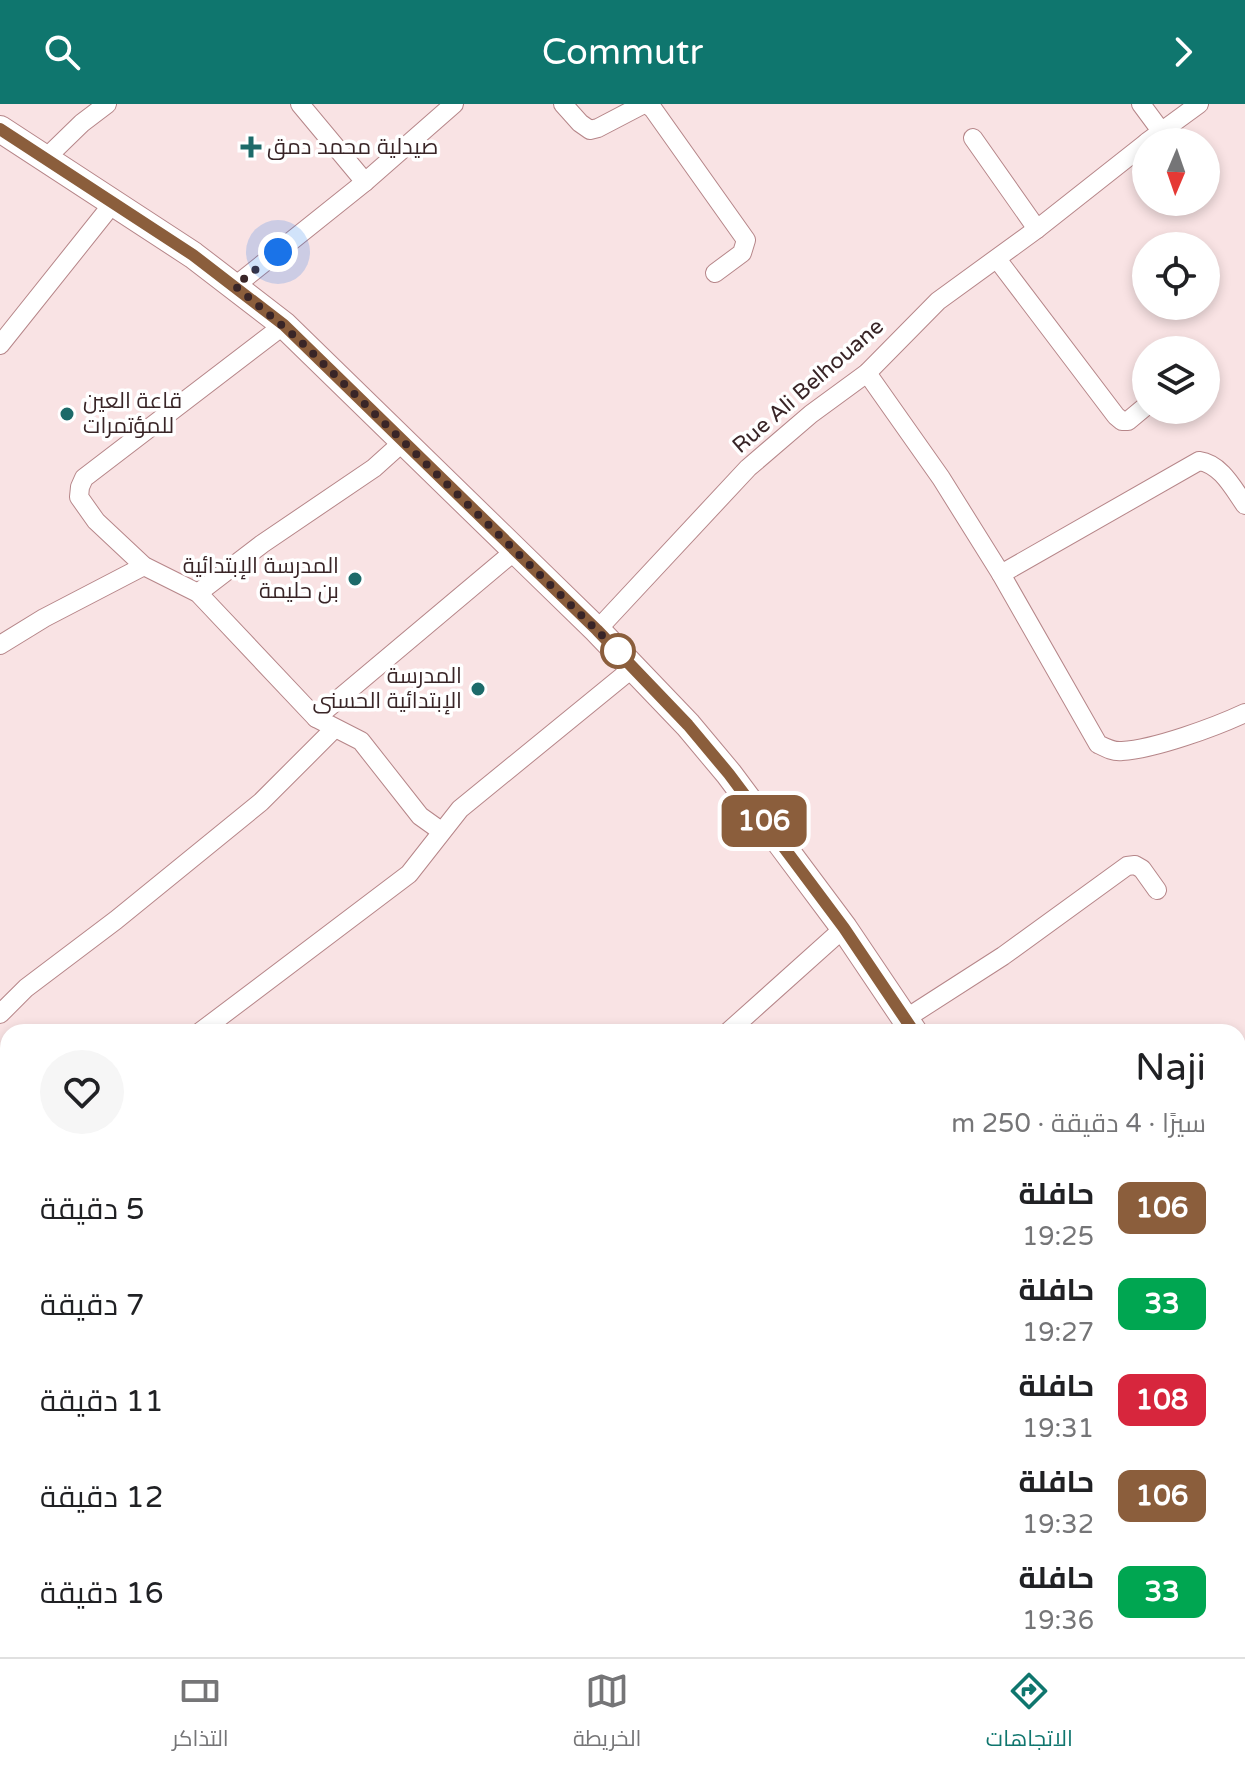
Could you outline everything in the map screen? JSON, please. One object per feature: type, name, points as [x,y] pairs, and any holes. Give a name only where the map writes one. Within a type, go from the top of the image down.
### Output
[{"type":"main road","points":[[0,129],[114,202],[235,286],[284,325],[516,550],[634,667],[729,774],[844,928],[909,1024]]},
{"type":"street","points":[[46,158],[107,104]]},
{"type":"street","points":[[300,104],[365,182]]},
{"type":"street","points":[[235,286],[365,182],[454,104]]},
{"type":"street","points":[[563,104],[590,130],[646,104],[653,109],[746,240],[747,245],[742,253],[715,273]]},
{"type":"street","points":[[1141,104],[1148,128]]},
{"type":"street","name":"Rue Ali Belhouane","points":[[1166,128],[1199,104]]},
{"type":"street","points":[[973,138],[1037,229]]},
{"type":"street","name":"Rue Ali Belhouane","points":[[597,630],[748,468],[811,414],[867,373],[938,301],[1037,229],[1132,154]]},
{"type":"street","points":[[0,345],[114,202]]},
{"type":"street","points":[[997,259],[1116,416],[1122,421],[1132,418]]},
{"type":"street","points":[[284,325],[84,478],[79,497],[83,506],[144,566],[198,593],[316,718],[361,741],[420,816],[441,831]]},
{"type":"street","points":[[867,373],[941,478],[1001,574],[1098,744],[1120,751],[1132,749],[1245,713]]},
{"type":"street","points":[[198,593],[262,544],[374,468],[404,441]]},
{"type":"street","points":[[1001,574],[1199,461],[1208,462],[1219,471],[1245,505]]},
{"type":"street","points":[[316,718],[516,550]]},
{"type":"street","points":[[0,645],[44,618],[144,566]]},
{"type":"street","points":[[211,1024],[409,874],[460,809],[634,667]]},
{"type":"street","points":[[0,1014],[26,988],[116,920],[261,802],[334,729]]},
{"type":"street","points":[[911,1024],[1127,866],[1135,865],[1142,869],[1157,890]]},
{"type":"street","points":[[737,1024],[844,928]]},
{"type":"bus line","name":"106","points":[[0,129],[193,255],[284,325],[597,630],[688,725],[729,774],[844,928],[909,1024]]},
{"type":"place","name":"صيدلية محمد دمق","points":[[251,147]]},
{"type":"place","name":"قاعة العين للمؤتمرات","points":[[67,414]]},
{"type":"place","name":"المدرسة الإبتدائية بن حليمة","points":[[355,579]]},
{"type":"place","name":"المدرسة الإبتدائية الحسنى","points":[[478,689]]},
{"type":"route","points":[[278,252],[235,286],[284,325],[618,651]]}]
